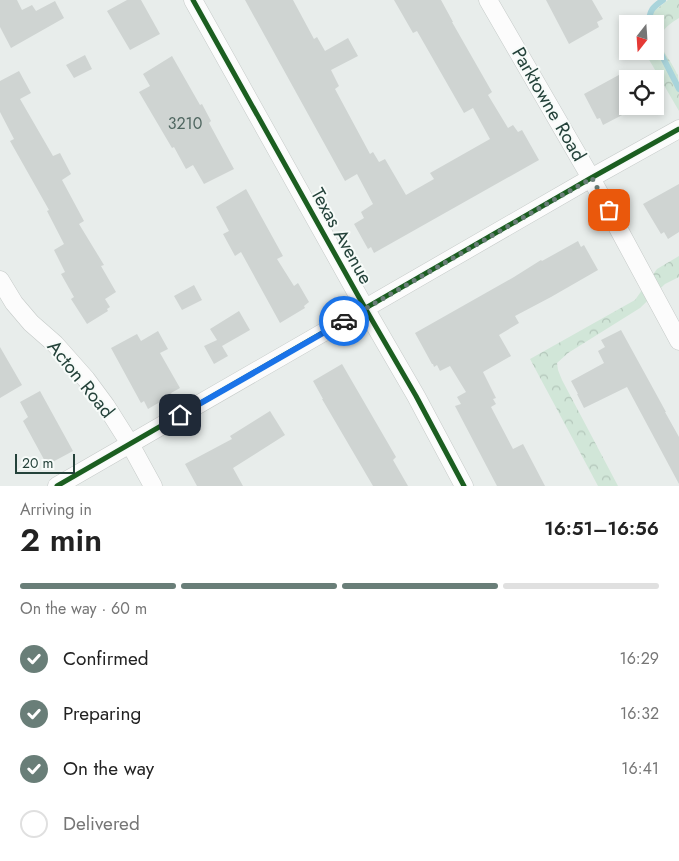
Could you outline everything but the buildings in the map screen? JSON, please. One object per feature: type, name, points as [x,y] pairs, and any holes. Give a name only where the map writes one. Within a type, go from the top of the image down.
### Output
[{"type":"street","name":"Texas Avenue","points":[[193,0],[416,396],[464,486]]},
{"type":"street","name":"Parktowne Road","points":[[488,0],[592,178],[679,341]]},
{"type":"street","points":[[57,486],[679,129]]},
{"type":"street","name":"Acton Road","points":[[0,280],[14,303],[31,323],[55,344],[86,379],[130,444],[153,486]]},
{"type":"green space","points":[[668,0],[679,0],[679,18],[664,30],[664,15],[651,15]]},
{"type":"green space","points":[[664,52],[678,76],[679,111],[664,85],[664,70],[655,70],[649,60],[664,60]]},
{"type":"green space","points":[[679,256],[679,277],[665,284],[640,308],[568,353],[557,363],[562,380],[618,486],[598,486],[530,359],[635,300],[657,269]]},
{"type":"waterway","points":[[650,15],[652,9],[663,0]]},
{"type":"waterway","points":[[664,60],[679,89]]},
{"type":"cycle path","points":[[193,0],[416,396],[464,486]]},
{"type":"cycle path","points":[[57,486],[679,129]]},
{"type":"way so far","points":[[344,321],[592,178],[609,210]]},
{"type":"route","points":[[180,415],[344,321]]}]
